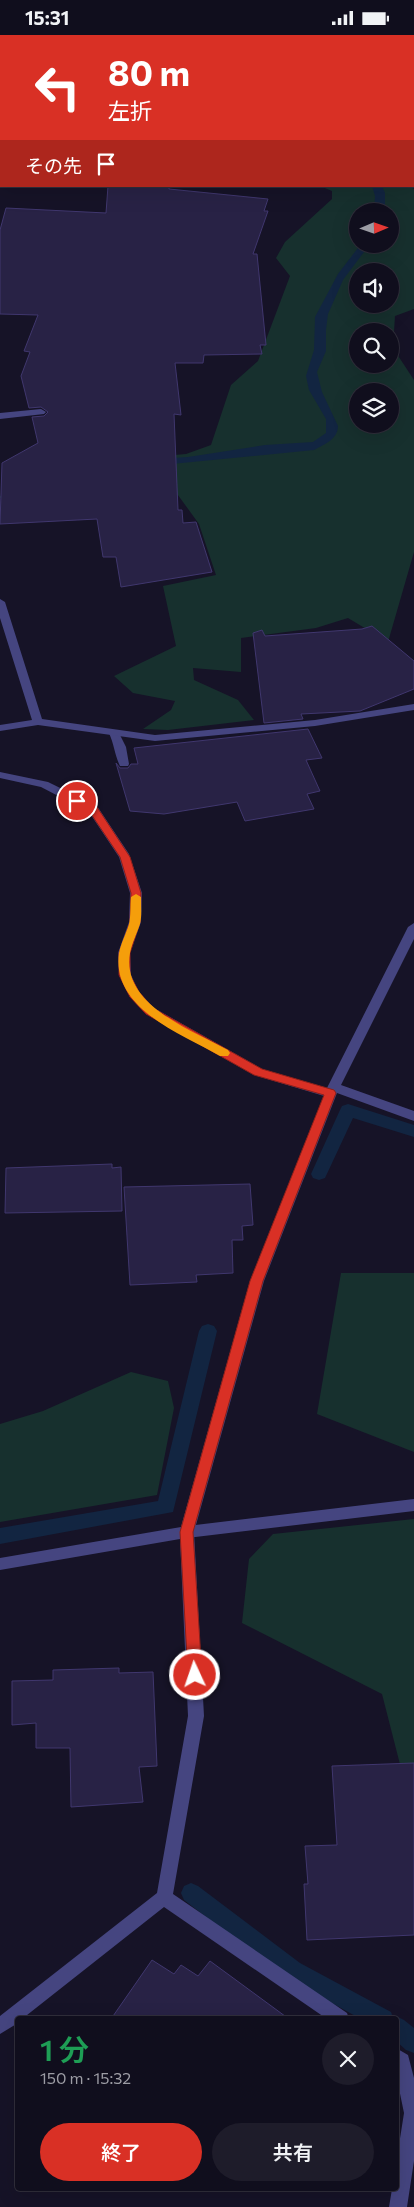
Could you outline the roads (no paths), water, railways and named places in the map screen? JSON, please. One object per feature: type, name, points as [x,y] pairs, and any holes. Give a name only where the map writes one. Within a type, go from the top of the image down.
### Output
[{"type":"street","points":[[0,416],[41,412]]},
{"type":"street","points":[[0,602],[38,722]]},
{"type":"street","points":[[0,728],[38,722],[155,738],[315,723],[414,707]]},
{"type":"street","points":[[114,733],[121,747],[124,764]]},
{"type":"street","points":[[0,775],[44,784],[93,809],[125,857],[136,893],[135,922],[124,953],[125,975],[134,994],[150,1011],[258,1072],[332,1090],[414,1116]]},
{"type":"street","points":[[0,2026],[164,1897],[196,1716],[187,1532],[256,1281],[332,1090],[414,927]]},
{"type":"street","points":[[0,1564],[187,1532],[414,1505]]},
{"type":"street","points":[[164,1897],[338,2016]]},
{"type":"street","points":[[398,2207],[413,2113],[402,2061],[399,2058]]},
{"type":"water","points":[[372,187],[382,187],[385,193],[385,203],[375,203]]},
{"type":"water","points":[[354,253],[363,253],[356,263],[349,263],[349,272],[343,280],[328,314],[326,351],[317,372],[322,392],[338,426],[333,438],[314,450],[151,466],[141,460],[188,457],[265,445],[313,442],[326,433],[326,419],[309,390],[306,376],[314,350],[315,317],[338,274]]},
{"type":"waterway","points":[[319,1174],[348,1110],[414,1131]]},
{"type":"waterway","points":[[0,1536],[166,1507],[208,1331]]},
{"type":"waterway","points":[[191,1893],[292,1970],[377,2016]]},
{"type":"waterway","points":[[399,2030],[414,2042]]}]
